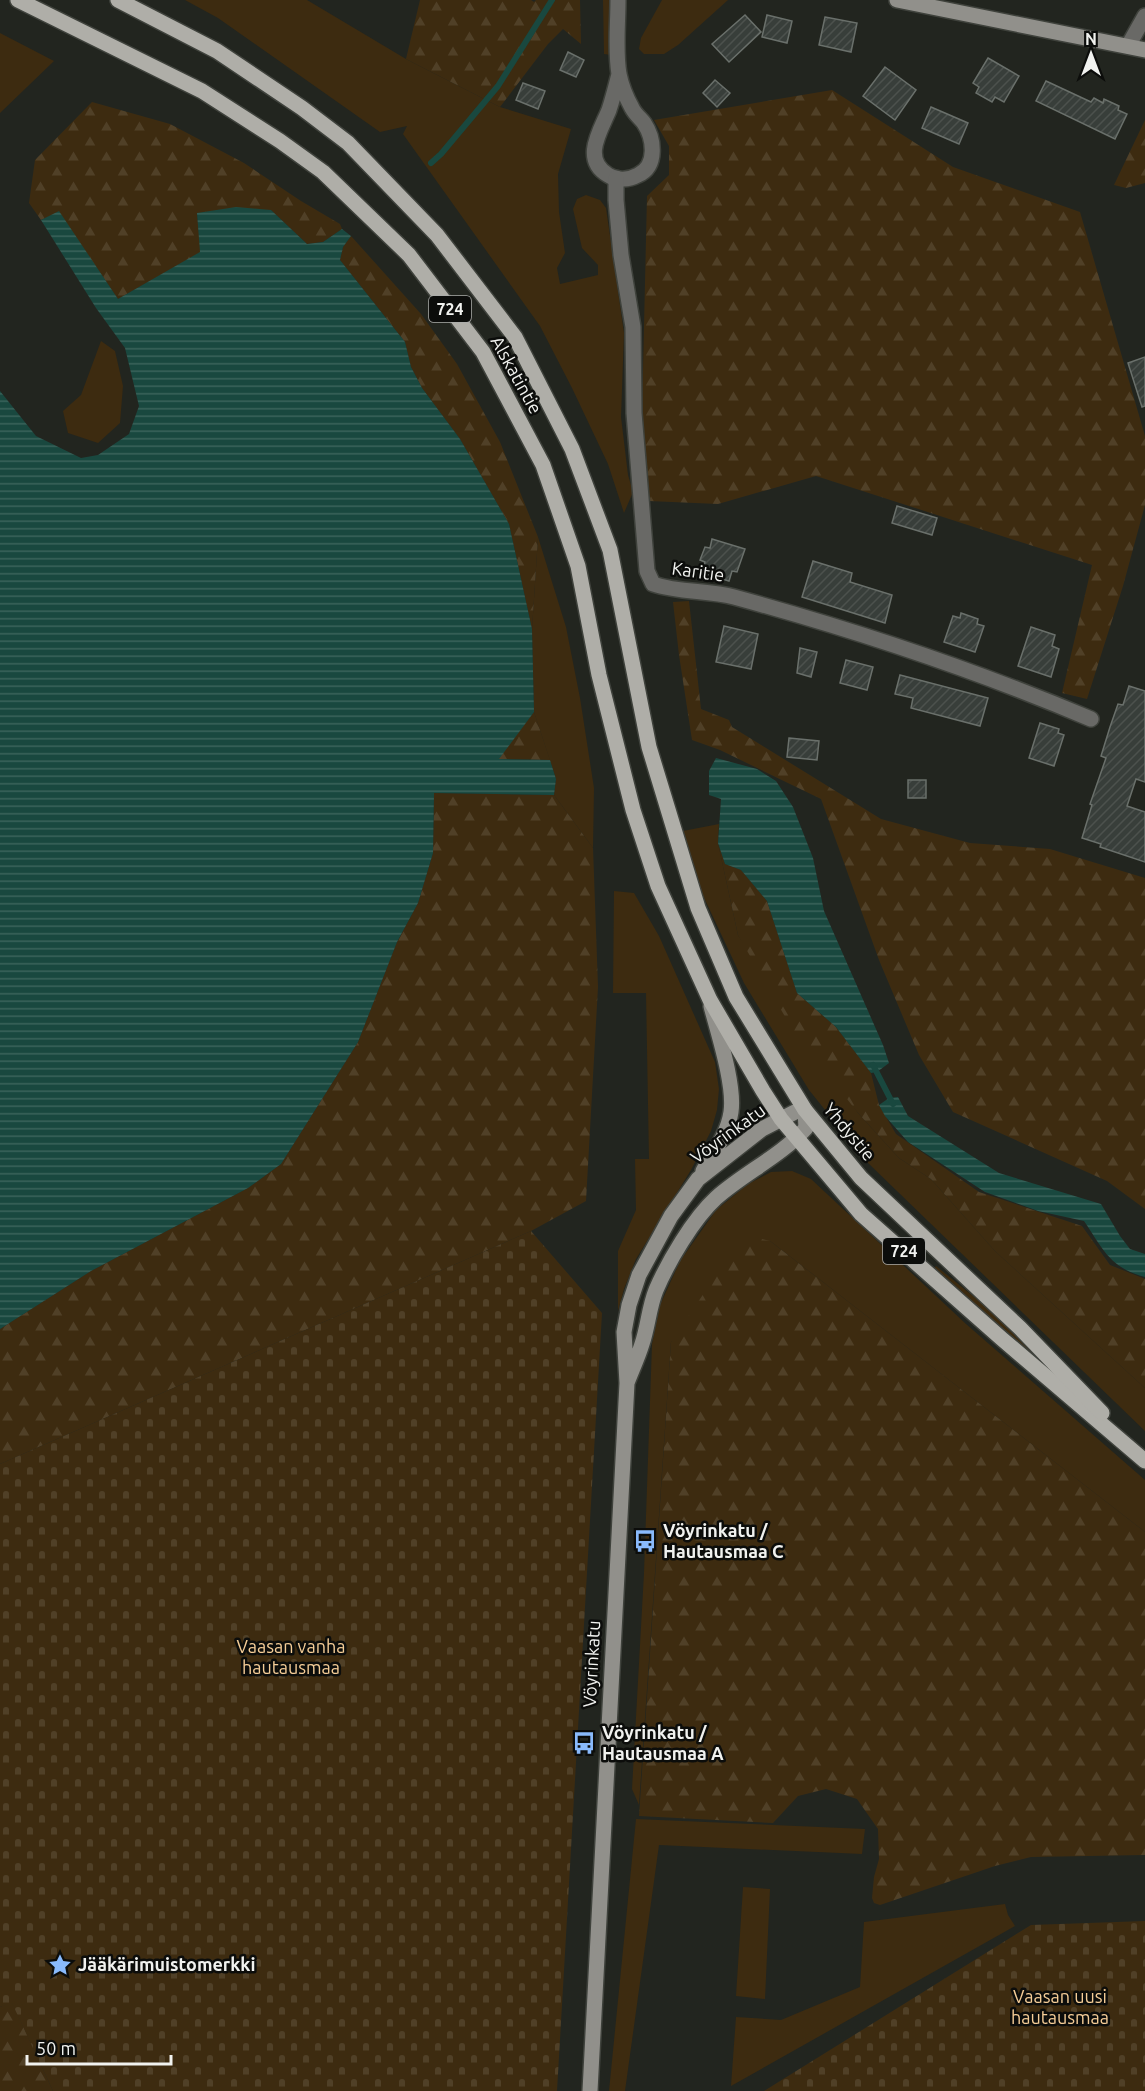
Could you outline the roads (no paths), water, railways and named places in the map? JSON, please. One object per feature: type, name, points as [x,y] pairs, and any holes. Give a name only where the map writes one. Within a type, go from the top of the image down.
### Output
[{"type":"main road","name":"Alskatintie","points":[[18,0],[202,91],[280,141],[323,172],[416,263],[483,352],[543,465],[578,566],[599,675],[633,810]]},
{"type":"main road","name":"Alskatintie","points":[[118,0],[217,51],[302,108],[348,143],[437,235],[515,337],[572,448],[610,550],[649,747]]},
{"type":"main road","points":[[897,0],[1145,50]]},
{"type":"main road","name":"Yhdystie","points":[[649,747],[698,909],[736,997],[805,1110],[861,1178],[1020,1328],[1145,1460]]},
{"type":"main road","name":"Yhdystie","points":[[633,810],[658,886],[710,1000],[781,1119],[861,1214],[1002,1339],[1145,1460]]},
{"type":"main road","points":[[698,1179],[726,1131],[732,1111],[730,1087],[710,1000]]},
{"type":"main road","points":[[797,1138],[806,1128],[805,1110]]},
{"type":"main road","name":"Vöyrinkatu","points":[[590,2091],[627,1383],[624,1332],[639,1275],[671,1216],[698,1179],[762,1129],[805,1110]]},
{"type":"main road","name":"Vöyrinkatu","points":[[627,1383],[642,1344],[655,1292],[690,1231],[714,1200],[797,1138]]},
{"type":"street","points":[[618,0],[619,74],[612,103],[595,140],[594,152],[599,168],[606,174],[616,178],[632,178],[644,173],[651,159],[652,147],[650,135],[644,123],[632,109],[619,74]]},
{"type":"street","points":[[1128,46],[1145,16]]},
{"type":"street","name":"Karitie","points":[[616,178],[615,200],[621,255],[633,327],[634,413],[647,571],[653,584],[679,591],[731,596],[906,649],[1013,686],[1091,719]]},
{"type":"water","points":[[236,207],[271,210],[307,244],[323,242],[342,229],[351,236],[343,247],[340,260],[405,342],[411,367],[422,388],[460,439],[509,524],[532,629],[534,712],[499,759],[550,760],[556,779],[554,795],[434,793],[433,853],[418,903],[397,942],[358,1042],[281,1164],[248,1188],[91,1271],[0,1329],[0,391],[36,436],[81,458],[98,455],[129,434],[139,406],[125,348],[96,308],[41,220],[59,211],[118,299],[200,252],[197,213]]},
{"type":"water","points":[[716,758],[757,769],[776,781],[793,807],[813,858],[824,911],[889,1063],[877,1072],[871,1073],[836,1027],[797,993],[767,901],[741,870],[725,864],[718,843],[721,799],[709,795],[709,771]]},
{"type":"water","points":[[898,1097],[908,1116],[999,1173],[1101,1204],[1130,1249],[1145,1254],[1145,1277],[1115,1263],[1102,1249],[1084,1221],[1038,1211],[985,1192],[908,1142],[885,1116],[879,1105],[889,1098]]},
{"type":"waterway","points":[[431,163],[498,86],[552,0]]},
{"type":"waterway","points":[[873,1065],[893,1104]]},
{"type":"place","name":"Vöyrinkatu / Hautausmaa C","points":[[645,1541]]},
{"type":"place","name":"Vöyrinkatu / Hautausmaa A","points":[[584,1743]]},
{"type":"place","name":"Jääkärimuistomerkki","points":[[60,1965]]},
{"type":"park label","name":"Vaasan vanha hautausmaa","points":[[291,1657]]},
{"type":"park label","name":"Vaasan uusi hautausmaa","points":[[1060,2007]]}]
